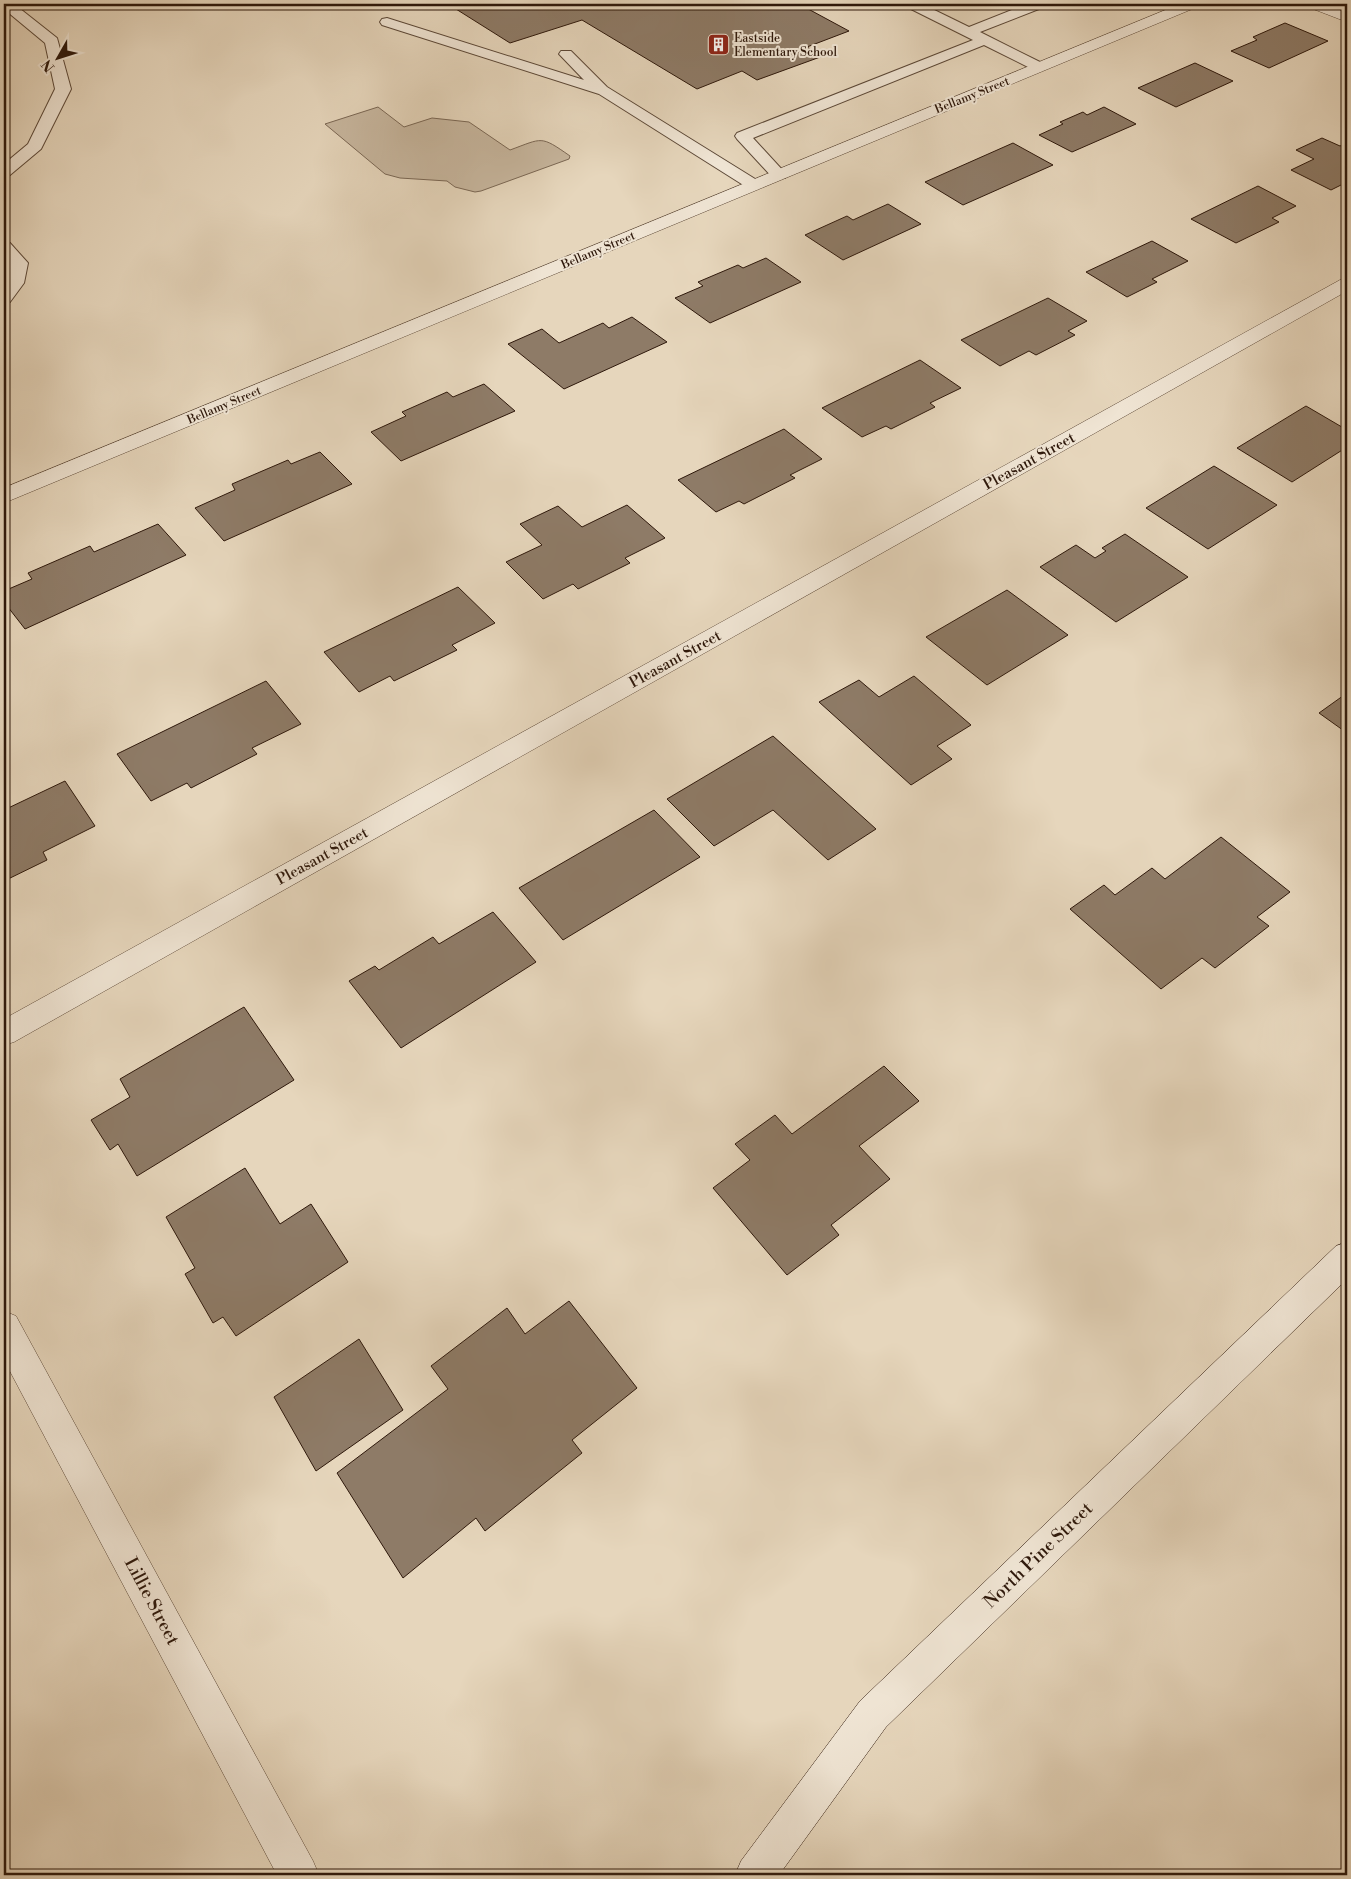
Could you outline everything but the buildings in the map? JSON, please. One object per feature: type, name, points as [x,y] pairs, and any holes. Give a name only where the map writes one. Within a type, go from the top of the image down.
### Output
[{"type":"street","name":"Bellamy Street","points":[[4,496],[1192,4]]},
{"type":"street","points":[[1314,4],[1347,18]]},
{"type":"street","name":"Pleasant Street","points":[[4,1033],[1347,284]]},
{"type":"street","name":"North Pine Street","points":[[755,1875],[873,1714],[1347,1257]]},
{"type":"street","name":"Lillie Street","points":[[4,1327],[300,1875]]},
{"type":"lane","points":[[4,172],[35,146],[63,89],[52,41],[6,4]]},
{"type":"lane","points":[[912,4],[1039,67]]},
{"type":"lane","points":[[968,32],[1039,4]]},
{"type":"lane","points":[[387,22],[604,91]]},
{"type":"lane","points":[[779,175],[743,136],[985,40]]},
{"type":"lane","points":[[566,54],[604,91],[754,185]]},
{"type":"lane","points":[[4,247],[19,263],[15,283],[4,298]]},
{"type":"shaded area","points":[[378,107],[404,127],[432,118],[469,122],[510,150],[541,141],[553,145],[570,156],[569,159],[475,192],[455,187],[447,181],[400,178],[385,174],[325,124]]},
{"type":"place","name":"Eastside Elementary School","points":[[718,45]]}]
